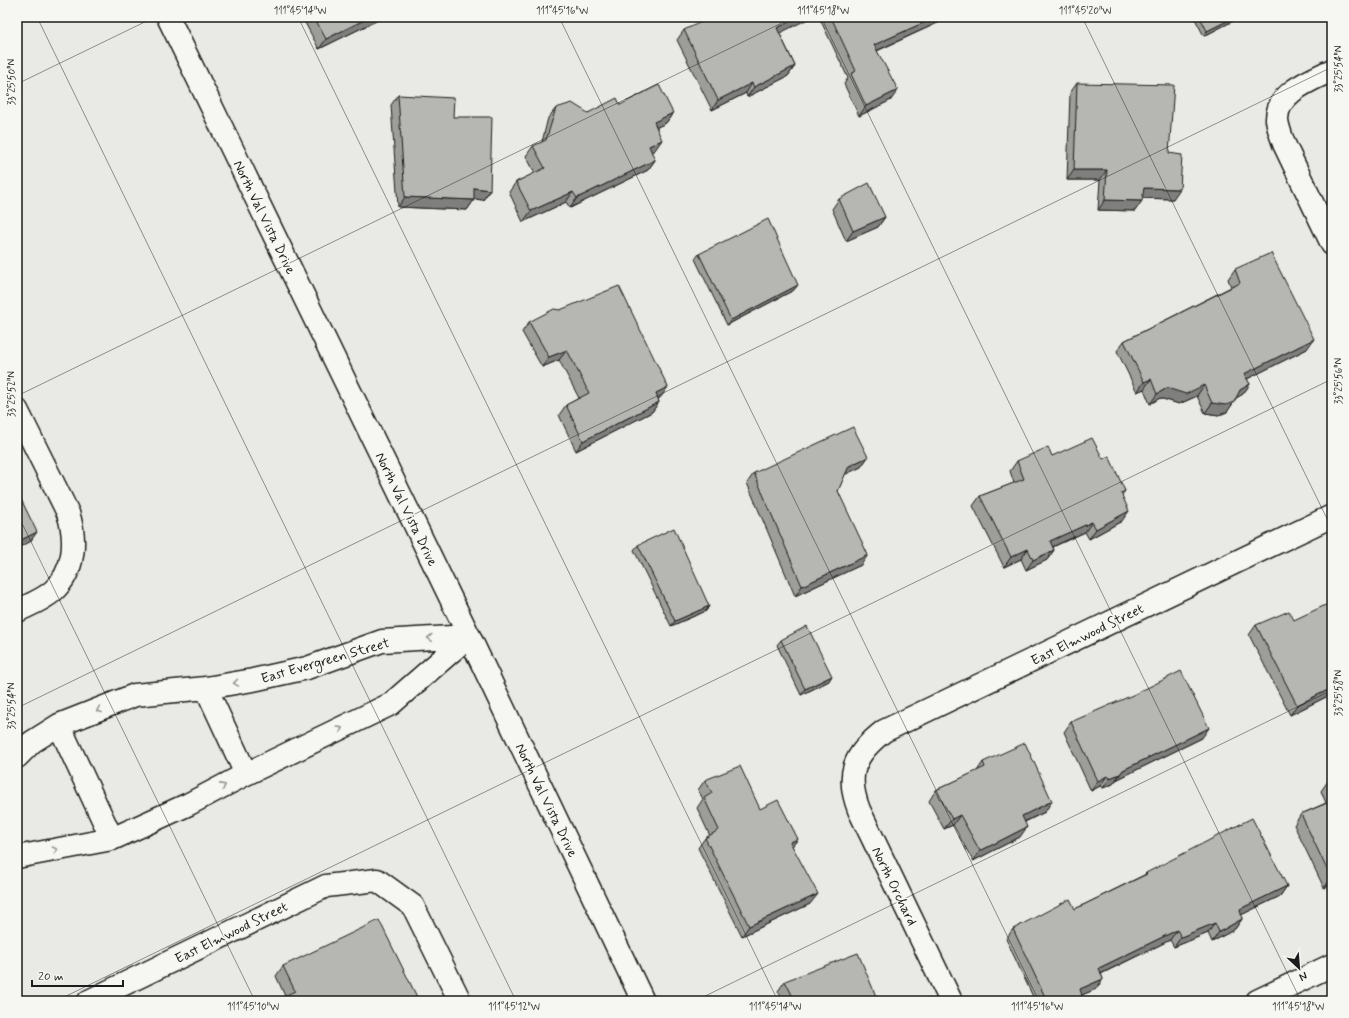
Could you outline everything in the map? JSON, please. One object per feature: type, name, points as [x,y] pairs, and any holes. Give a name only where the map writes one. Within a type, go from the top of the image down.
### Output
[{"type":"street","name":"North Val Vista Drive","points":[[168,17],[469,636],[643,1001]]},
{"type":"street","points":[[1332,70],[1292,91],[1278,109],[1277,120],[1284,144],[1332,244]]},
{"type":"street","points":[[17,410],[68,513],[74,537],[74,548],[71,562],[62,579],[53,591],[17,611]]},
{"type":"street","name":"East Elmwood Street","points":[[854,767],[861,753],[871,741],[884,731],[1332,516]]},
{"type":"street","name":"East Evergreen Street","points":[[17,757],[32,742],[59,725],[135,696],[206,688],[253,680],[307,668],[382,641],[469,636]]},
{"type":"street","points":[[17,857],[112,839],[189,804],[246,774],[391,704],[469,636]]},
{"type":"street","points":[[206,688],[246,774]]},
{"type":"street","points":[[59,725],[112,839]]},
{"type":"street","name":"North Orchard","points":[[854,767],[852,781],[853,796],[951,1001]]},
{"type":"street","name":"East Elmwood Street","points":[[89,1001],[326,886],[378,880],[413,906],[460,1001]]},
{"type":"street","points":[[1257,1001],[1332,965]]},
{"type":"building","points":[[314,17],[370,17],[326,39]]},
{"type":"building","points":[[712,17],[799,17],[777,28],[795,66],[754,87],[752,83],[718,100],[684,30]]},
{"type":"building","points":[[831,17],[936,17],[874,45],[898,90],[866,106],[851,74],[856,71]]},
{"type":"building","points":[[1200,17],[1235,17],[1207,31]]},
{"type":"building","points":[[1077,83],[1174,85],[1169,153],[1182,155],[1180,189],[1144,188],[1142,201],[1105,200],[1107,170],[1074,170]]},
{"type":"building","points":[[659,85],[673,113],[654,122],[662,140],[649,146],[655,160],[577,198],[573,192],[531,211],[516,182],[545,168],[533,146],[546,140],[556,108],[572,103],[588,113],[617,98],[620,105]]},
{"type":"building","points":[[398,95],[454,98],[453,117],[492,117],[490,190],[474,188],[474,200],[405,197]]},
{"type":"building","points":[[869,183],[885,217],[853,231],[839,199]]},
{"type":"building","points":[[768,219],[798,285],[731,320],[699,254]]},
{"type":"building","points":[[1271,253],[1314,339],[1244,374],[1250,384],[1240,390],[1234,402],[1226,405],[1212,403],[1204,385],[1186,394],[1167,388],[1157,394],[1151,379],[1144,382],[1124,341],[1240,283],[1235,269]]},
{"type":"building","points":[[619,286],[668,387],[656,393],[659,402],[583,441],[566,405],[589,393],[567,350],[549,357],[529,322],[554,309],[560,310]]},
{"type":"building","points":[[853,427],[868,457],[849,466],[838,491],[868,555],[802,586],[754,473]]},
{"type":"building","points":[[1092,438],[1103,459],[1109,456],[1125,491],[1121,493],[1129,511],[1096,529],[1092,522],[1050,541],[1054,550],[1033,560],[1028,549],[1011,557],[980,496],[1024,479],[1017,461],[1048,447],[1052,456]]},
{"type":"building","points":[[17,491],[37,532],[17,542]]},
{"type":"building","points":[[674,528],[709,606],[675,621],[638,545]]},
{"type":"building","points":[[1332,602],[1332,688],[1297,705],[1256,625],[1289,611],[1294,620]]},
{"type":"building","points":[[807,626],[832,676],[805,689],[781,640]]},
{"type":"building","points":[[1181,671],[1209,728],[1123,770],[1120,774],[1110,778],[1107,776],[1098,781],[1071,722],[1135,694]]},
{"type":"building","points":[[1025,743],[1052,801],[1022,816],[1027,827],[980,851],[960,815],[952,819],[936,790],[985,767],[983,762]]},
{"type":"building","points":[[740,766],[760,809],[778,800],[798,839],[790,842],[818,894],[749,926],[705,838],[719,830],[704,798],[712,793],[705,780]]},
{"type":"building","points":[[1332,779],[1332,790],[1328,781]]},
{"type":"building","points":[[1332,801],[1332,878],[1331,878],[1301,814]]},
{"type":"building","points":[[1252,818],[1287,886],[1240,909],[1242,919],[1219,932],[1215,923],[1181,937],[1177,930],[1099,968],[1103,979],[1080,989],[1082,996],[1071,1001],[1047,1001],[1013,929],[1070,899],[1075,909],[1147,874],[1146,873]]},
{"type":"building","points":[[379,920],[419,1001],[274,1001],[295,991],[283,966]]},
{"type":"building","points":[[858,953],[878,1001],[795,1001],[785,981]]}]
